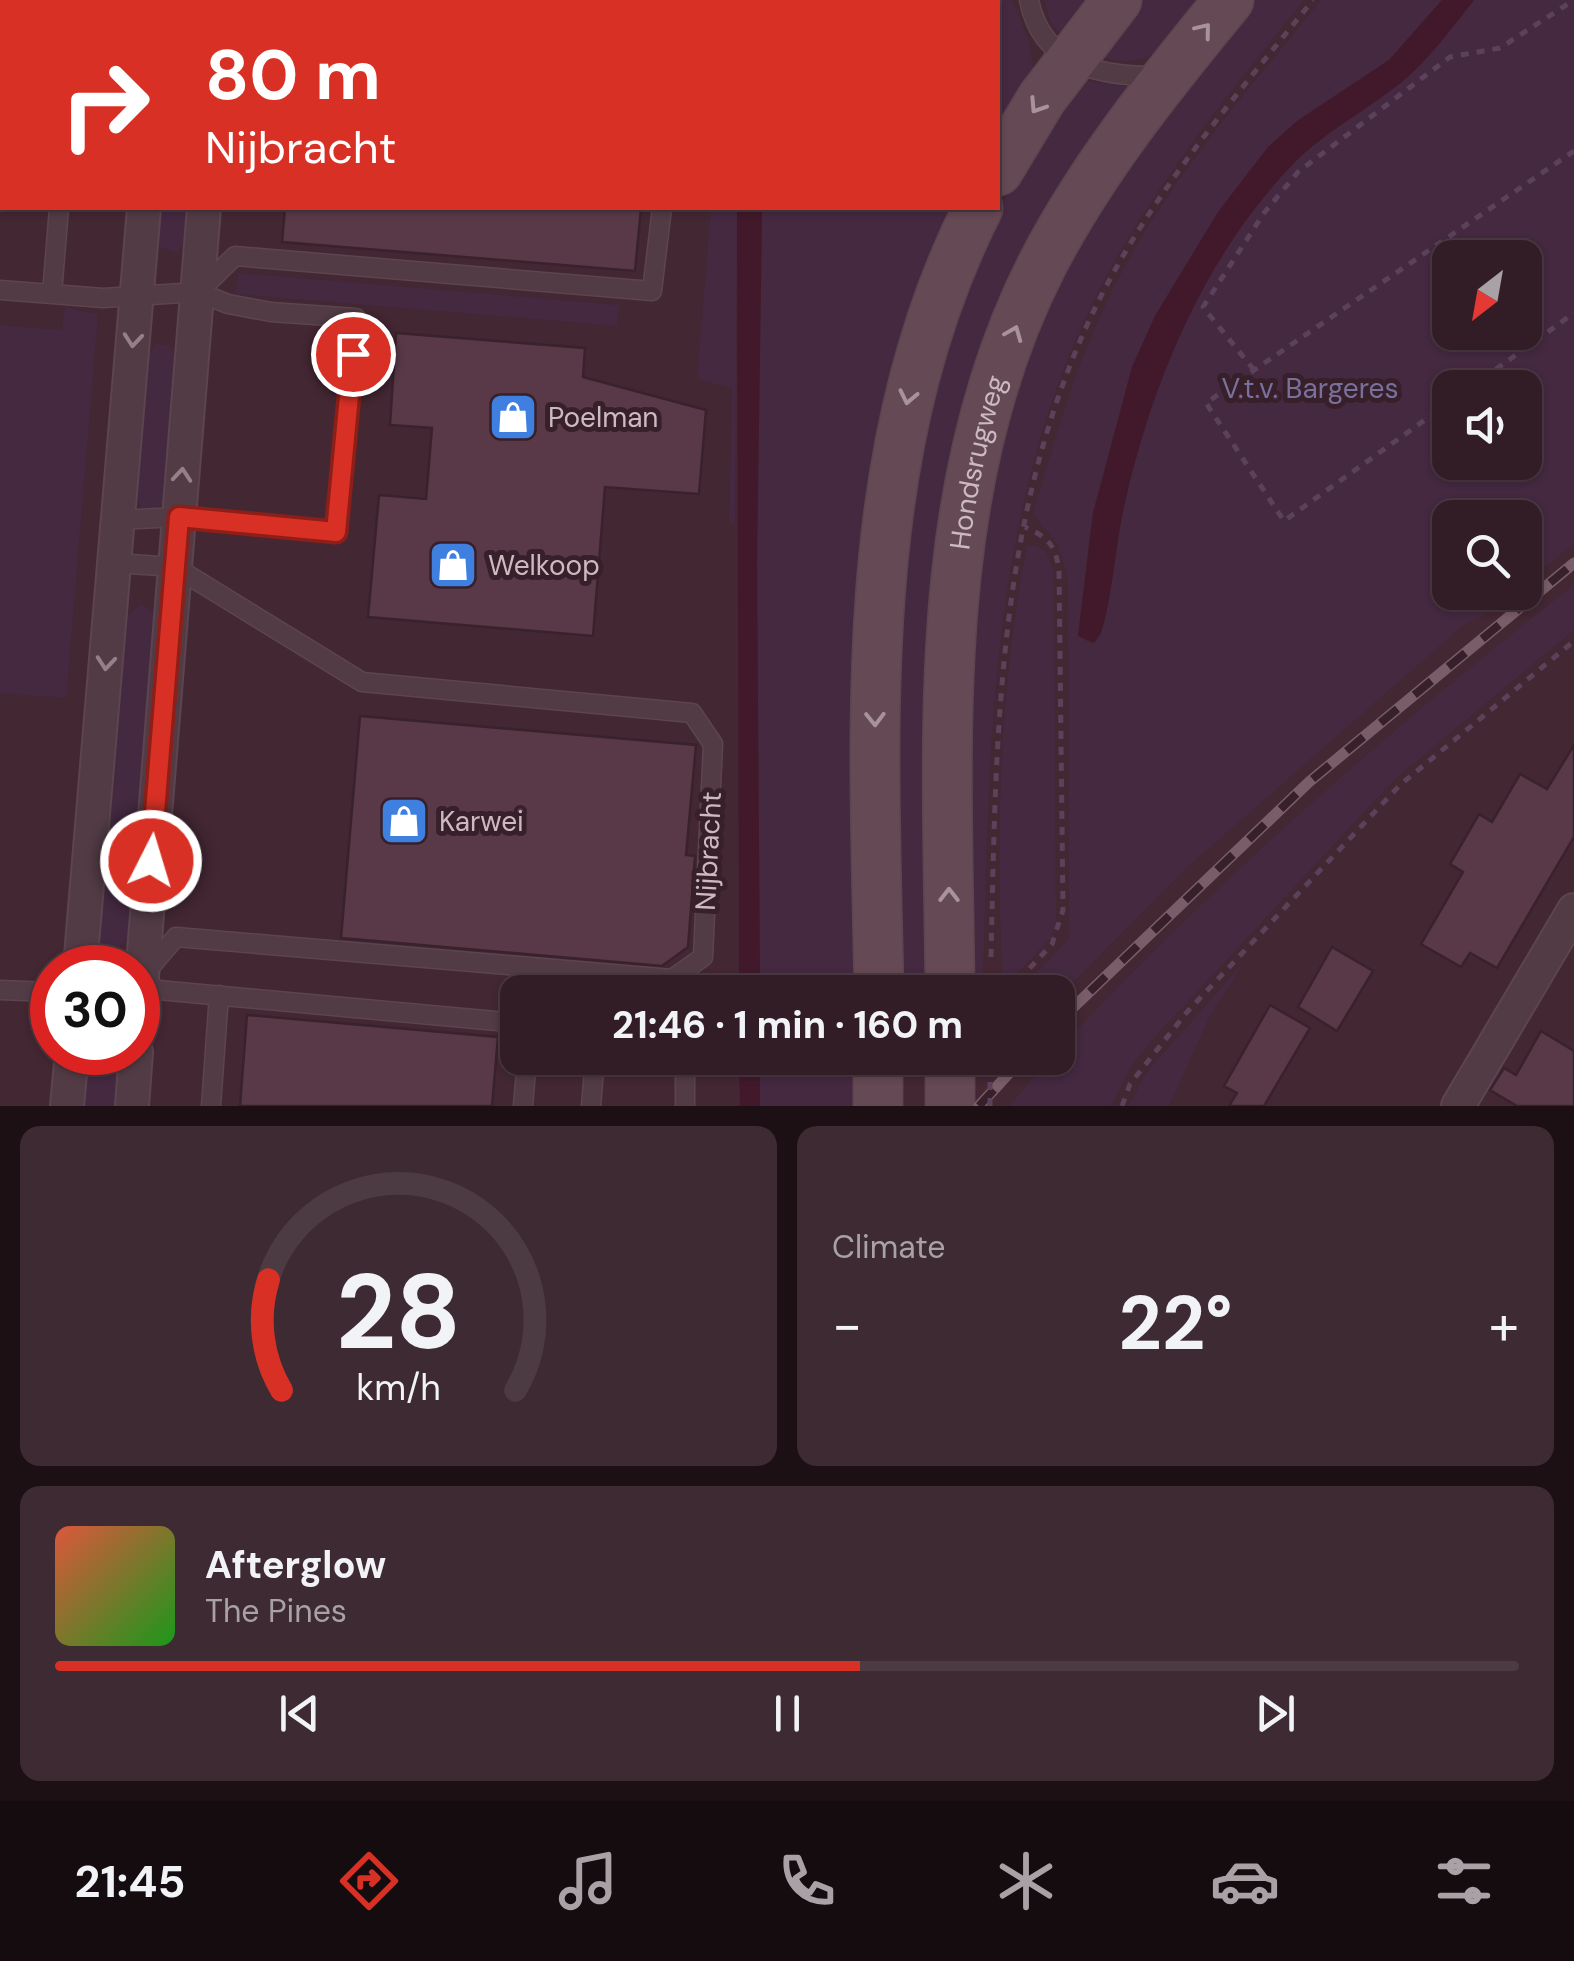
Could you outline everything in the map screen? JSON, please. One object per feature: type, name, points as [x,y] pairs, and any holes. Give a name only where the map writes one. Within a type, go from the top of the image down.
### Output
[{"type":"main road","points":[[1000,169],[1069,61],[1117,0]]},
{"type":"main road","name":"Hondsrugweg","points":[[950,975],[948,688],[958,551],[978,446],[1003,360],[1041,268],[1124,132],[1228,0]]},
{"type":"main road","points":[[879,975],[875,696],[892,472],[911,381],[929,324],[977,210]]},
{"type":"main road","points":[[950,1075],[950,1106]]},
{"type":"street","points":[[82,945],[144,210]]},
{"type":"street","points":[[142,945],[204,210]]},
{"type":"street","points":[[1466,1103],[1574,910]]},
{"type":"street","points":[[67,1106],[70,1075]]},
{"type":"street","points":[[132,1106],[134,1075]]},
{"type":"lane","points":[[1029,0],[1042,37],[1069,61],[1112,76],[1167,76]]},
{"type":"lane","points":[[52,294],[59,210]]},
{"type":"lane","points":[[198,292],[235,256],[652,291],[662,210]]},
{"type":"lane","points":[[0,290],[103,298],[198,292],[228,304],[271,312],[356,318],[336,532],[179,517],[118,520]]},
{"type":"lane","name":"Nijbracht","points":[[114,563],[175,567],[362,682],[692,713],[713,744],[702,957],[672,979],[176,937],[160,955]]},
{"type":"lane","points":[[0,990],[30,991]]},
{"type":"lane","points":[[160,990],[500,1020]]},
{"type":"lane","points":[[211,1106],[219,995]]},
{"type":"lane","points":[[523,1106],[526,1075]]},
{"type":"lane","points":[[591,1106],[594,1075]]},
{"type":"lane","points":[[684,1075],[684,1106]]},
{"type":"path","name":"Hondsrugweg","points":[[991,958],[996,727],[1013,568],[1058,398],[1113,275],[1163,193],[1314,0]]},
{"type":"path","points":[[1254,370],[1203,307],[1264,213],[1298,172],[1450,57],[1500,48],[1574,0]]},
{"type":"path","points":[[1432,415],[1284,521],[1206,403],[1574,152]]},
{"type":"path","points":[[1495,370],[1574,313]]},
{"type":"path","points":[[1024,526],[1046,536],[1056,552],[1059,570],[1063,910],[1052,944],[1024,975]]},
{"type":"path","points":[[1122,1106],[1130,1084],[1187,1012],[1400,784],[1574,641]]},
{"type":"path","points":[[990,1075],[990,1106]]},
{"type":"green space","points":[[1000,0],[1012,0],[1028,38],[1033,67],[1027,92],[1000,137]]},
{"type":"green space","points":[[1044,0],[1097,0],[1066,40],[1051,23]]},
{"type":"green space","points":[[1137,0],[1205,0],[1171,40],[1145,57],[1113,60],[1094,54]]},
{"type":"green space","points":[[1250,0],[1304,0],[1201,130],[1153,199],[1110,270],[1070,353],[1040,440],[1018,528],[1003,618],[988,801],[983,975],[967,975],[965,692],[986,488],[1043,308],[1105,193]]},
{"type":"green space","name":"V.t.v. Bargeres","points":[[1321,0],[1442,0],[1389,60],[1297,121],[1268,147],[1218,212],[1155,316],[1132,367],[1092,514],[1078,635],[1091,644],[1101,633],[1126,498],[1152,407],[1188,318],[1235,235],[1295,162],[1409,76],[1474,0],[1574,0],[1574,544],[1542,569],[1542,500],[1432,500],[1432,610],[1489,610],[1467,622],[1184,870],[1075,981],[1075,975],[1035,975],[1069,938],[1068,579],[1058,545],[1033,514],[1081,361],[1123,269],[1173,188]]},
{"type":"green space","points":[[1075,79],[1136,88],[1006,309],[933,975],[895,975],[892,722],[912,461],[984,234]]},
{"type":"green space","points":[[154,210],[195,210],[188,239],[177,253],[160,247]]},
{"type":"green space","points":[[711,210],[737,210],[735,524],[729,524],[732,388],[697,379]]},
{"type":"green space","points":[[762,210],[959,210],[942,246],[862,975],[760,975],[757,562]]},
{"type":"green space","points":[[238,273],[619,305],[617,326],[236,294]]},
{"type":"green space","points":[[65,307],[98,314],[66,698],[0,693],[0,325],[62,330]]},
{"type":"green space","points":[[156,344],[169,345],[177,358],[167,497],[157,511],[143,512],[135,479],[135,427],[142,375]]},
{"type":"green space","points":[[1036,545],[1046,552],[1054,571],[1056,923],[1051,938],[1015,975],[1003,975],[999,877],[1005,710],[1027,546]]},
{"type":"green space","points":[[1574,585],[1574,630],[1394,780],[1153,1039],[1131,1066],[1111,1106],[1009,1106],[1036,1075],[1075,1075],[1075,1032],[1117,988],[1307,807]]},
{"type":"green space","points":[[141,604],[151,610],[156,622],[131,934],[121,945],[105,945],[95,924],[125,618]]},
{"type":"green space","points":[[1244,962],[1208,1020],[1169,1106],[1129,1106],[1145,1074]]},
{"type":"green space","points":[[84,1075],[119,1075],[121,1106],[77,1106]]},
{"type":"green space","points":[[760,1075],[860,1075],[860,1106],[760,1106]]},
{"type":"shaded area","points":[[1442,0],[1474,0],[1409,76],[1295,162],[1235,235],[1210,276],[1188,318],[1152,407],[1122,515],[1101,633],[1094,643],[1078,636],[1093,514],[1132,367],[1155,316],[1218,212],[1268,147],[1297,121],[1389,60]]},
{"type":"shaded area","points":[[737,210],[762,210],[757,562],[760,975],[739,975]]},
{"type":"shaded area","points":[[739,1075],[760,1075],[760,1106],[740,1106]]},
{"type":"building","points":[[285,210],[641,210],[635,271],[282,242]]},
{"type":"building","points":[[396,333],[585,348],[583,377],[706,410],[699,494],[605,487],[593,636],[368,617],[379,495],[426,499],[432,428],[390,425]]},
{"type":"building","points":[[360,716],[696,745],[686,855],[695,856],[688,947],[662,966],[341,938]]},
{"type":"building","points":[[1574,745],[1574,837],[1497,968],[1470,953],[1461,967],[1421,944],[1463,872],[1450,864],[1479,814],[1492,822],[1520,774],[1547,789]]},
{"type":"building","points":[[1332,947],[1373,971],[1337,1031],[1298,1007]]},
{"type":"building","points":[[1270,1005],[1310,1028],[1264,1106],[1229,1106],[1237,1093],[1224,1086]]},
{"type":"building","points":[[247,1015],[498,1037],[492,1106],[240,1106]]},
{"type":"building","points":[[1541,1031],[1574,1051],[1574,1106],[1517,1106],[1490,1090],[1504,1068],[1516,1075]]},
{"type":"railway","points":[[1075,1006],[1309,782],[1574,563]]},
{"type":"railway","points":[[979,1106],[1007,1075]]},
{"type":"place","name":"Poelman","points":[[513,417]]},
{"type":"place","name":"Welkoop","points":[[453,565]]},
{"type":"place","name":"Karwei","points":[[404,821]]},
{"type":"route","points":[[151,861],[179,517],[336,532],[353,354]]}]
